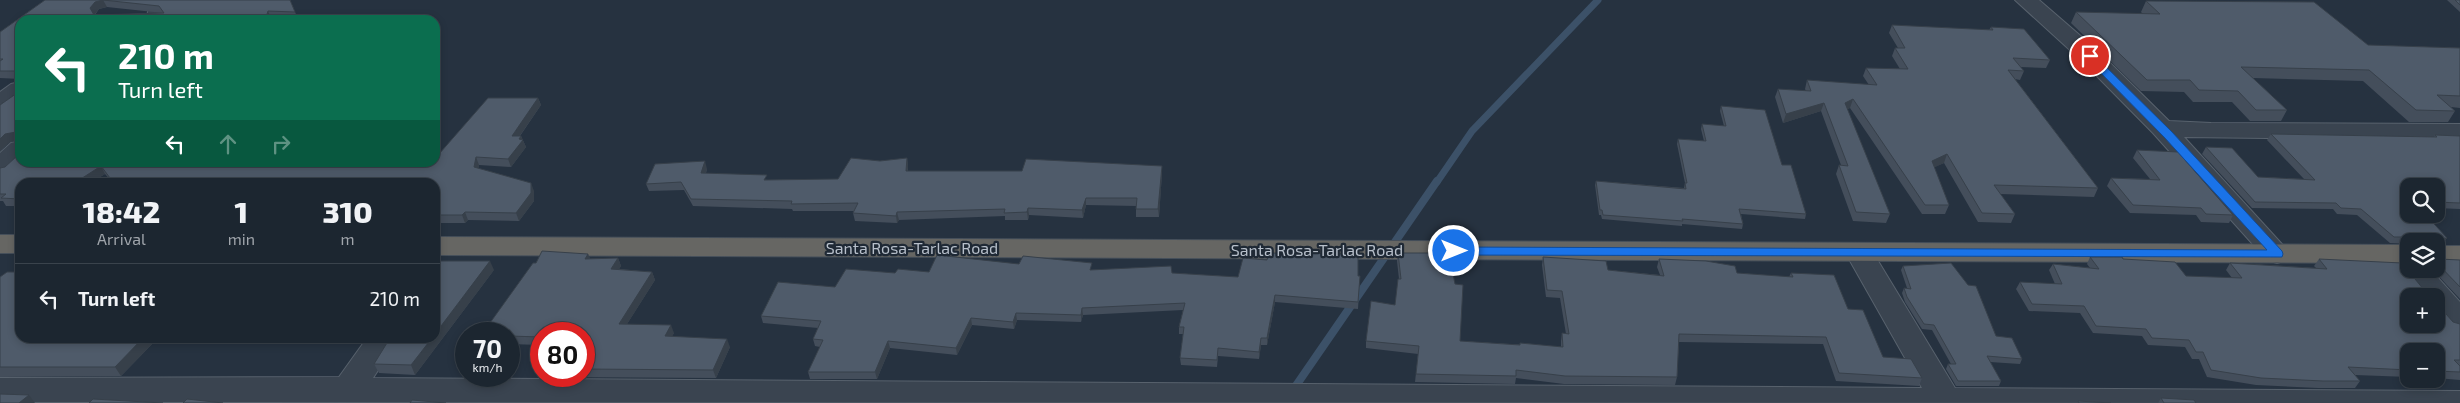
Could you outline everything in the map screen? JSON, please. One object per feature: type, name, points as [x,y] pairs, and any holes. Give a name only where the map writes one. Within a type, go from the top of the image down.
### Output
[{"type":"highway","points":[[0,244],[15,244]]},
{"type":"highway","name":"Santa Rosa-Tarlac Road","points":[[440,250],[2278,254],[2400,260]]},
{"type":"highway","points":[[2445,254],[2460,255]]},
{"type":"street","points":[[152,15],[162,0]]},
{"type":"street","points":[[2026,0],[2090,56],[2162,128],[2278,254]]},
{"type":"street","points":[[0,88],[15,89]]},
{"type":"street","points":[[0,103],[15,92]]},
{"type":"street","points":[[2162,128],[2219,131],[2460,132]]},
{"type":"street","points":[[0,167],[15,154]]},
{"type":"street","points":[[1859,252],[1945,399]]},
{"type":"street","points":[[2423,278],[2460,321]]},
{"type":"street","points":[[343,396],[379,343]]},
{"type":"street","points":[[0,390],[343,396],[1945,399],[2460,403]]},
{"type":"building","points":[[45,0],[103,0],[95,2],[90,8],[94,15],[24,15]]},
{"type":"building","points":[[103,0],[290,0],[295,12],[268,11],[267,15],[94,15],[164,13],[159,6]]},
{"type":"building","points":[[2146,1],[2314,2],[2368,45],[2460,48],[2460,96],[2437,95],[2455,111],[2416,110],[2369,70],[2241,67],[2287,110],[2256,110],[2238,91],[2199,90],[2190,80],[2147,80],[2076,12],[2160,14]]},
{"type":"building","points":[[15,21],[15,71],[0,71],[0,61],[3,59],[0,59],[0,32]]},
{"type":"building","points":[[1892,25],[1993,30],[1991,27],[2024,29],[2050,60],[2013,58],[2024,71],[2008,70],[2098,188],[1994,185],[2015,214],[1982,213],[1947,154],[1932,161],[1949,205],[1925,205],[1853,99],[1845,103],[1890,214],[1856,212],[1839,165],[1848,166],[1824,103],[1786,114],[1778,89],[1811,91],[1807,80],[1877,85],[1866,68],[1908,69],[1895,48],[1905,48]]},
{"type":"building","points":[[15,94],[15,132],[5,134],[0,139],[0,105]]},
{"type":"building","points":[[488,98],[538,98],[512,136],[521,136],[519,139],[523,140],[508,159],[476,157],[474,167],[531,183],[531,193],[516,213],[465,212],[462,215],[440,215],[440,178],[110,178],[102,167],[440,167],[440,153]]},
{"type":"building","points":[[1721,106],[1765,110],[1782,165],[1791,165],[1806,214],[1739,209],[1743,224],[1603,215],[1602,210],[1600,210],[1596,181],[1686,189],[1685,183],[1687,183],[1678,139],[1706,141],[1702,124],[1726,126]]},
{"type":"building","points":[[2271,134],[2460,136],[2460,203],[2445,202],[2445,178],[2400,178],[2400,223],[2433,223],[2442,233],[2400,233],[2400,237],[2394,237],[2361,209],[2341,208],[2336,203],[2255,202],[2206,147],[2232,148],[2258,177],[2315,180]]},
{"type":"building","points":[[2137,150],[2178,152],[2233,215],[2206,214],[2201,208],[2133,205],[2111,178],[2160,180]]},
{"type":"building","points":[[15,158],[15,167],[99,167],[82,178],[15,178],[15,199],[1,198],[6,194],[0,194],[0,168],[5,167]]},
{"type":"building","points":[[851,158],[880,161],[907,158],[906,171],[1022,171],[1026,159],[1162,166],[1158,209],[1136,209],[1137,198],[1086,198],[1082,210],[1028,208],[1027,212],[1004,213],[1005,209],[897,212],[896,216],[853,213],[858,203],[791,204],[792,201],[691,199],[681,182],[646,184],[655,164],[705,161],[701,173],[767,175],[764,180],[838,179]]},
{"type":"building","points":[[542,251],[588,254],[585,259],[618,258],[611,269],[652,272],[619,324],[671,325],[665,336],[727,339],[713,370],[595,369],[595,322],[530,322],[530,337],[520,336],[520,322],[491,322],[533,263],[536,263]]},
{"type":"building","points":[[1269,253],[1358,254],[1358,276],[1360,276],[1358,302],[1275,295],[1267,338],[1261,338],[1259,352],[1218,348],[1217,360],[1180,358],[1184,327],[1179,327],[1185,303],[1082,308],[1081,315],[1016,313],[1013,322],[971,318],[956,348],[888,341],[875,372],[808,372],[823,340],[813,339],[821,321],[761,316],[778,282],[835,287],[846,269],[895,273],[898,269],[929,272],[937,255],[1019,264],[1023,256],[1092,263],[1090,270],[1171,266],[1172,273],[1238,277],[1243,258],[1267,260]]},
{"type":"building","points":[[1398,253],[1433,253],[1434,258],[1450,258],[1455,284],[1463,285],[1460,341],[1520,345],[1520,343],[1563,347],[1562,333],[1569,334],[1562,291],[1547,290],[1543,257],[1606,261],[1608,270],[1664,276],[1659,259],[1706,261],[1735,266],[1737,273],[1793,277],[1791,273],[1834,275],[1848,309],[1863,310],[1883,357],[1911,359],[1922,378],[1839,373],[1826,337],[1679,334],[1677,377],[1565,376],[1516,370],[1516,376],[1416,374],[1419,346],[1366,341],[1371,301],[1395,305],[1398,279],[1401,279]]},
{"type":"building","points":[[2090,257],[2122,257],[2123,259],[2175,262],[2186,276],[2242,278],[2230,263],[2327,269],[2319,259],[2400,263],[2400,278],[2414,278],[2422,288],[2400,288],[2400,333],[2445,333],[2445,313],[2453,322],[2460,324],[2460,360],[2454,360],[2460,366],[2460,372],[2445,371],[2445,343],[2400,343],[2400,370],[2348,367],[2360,381],[2261,378],[2211,370],[2203,352],[2196,352],[2189,340],[2152,338],[2146,329],[2096,326],[2084,306],[2032,304],[2020,282],[2062,284],[2053,264],[2099,269]]},
{"type":"building","points":[[2445,259],[2460,260],[2460,287],[2445,271]]},
{"type":"building","points":[[440,261],[490,261],[440,327]]},
{"type":"building","points":[[1951,263],[1968,285],[1976,286],[1996,336],[2012,338],[2022,359],[1987,356],[2001,381],[1958,381],[1948,364],[1956,364],[1934,325],[1924,324],[1907,297],[1904,288],[1911,289],[1903,266]]},
{"type":"building","points":[[7,272],[15,272],[15,343],[138,343],[115,367],[0,367],[0,277]]},
{"type":"building","points":[[387,343],[428,343],[411,365],[374,364]]},
{"type":"building","points":[[0,394],[29,395],[19,403],[0,403]]},
{"type":"building","points":[[2161,398],[2194,400],[2196,403],[2164,403]]},
{"type":"building","points":[[93,399],[163,403],[89,403]]},
{"type":"building","points":[[187,399],[223,403],[183,403]]},
{"type":"building","points":[[412,400],[446,403],[410,403]]},
{"type":"building","points":[[2078,401],[2111,403],[2079,403]]},
{"type":"waterway","points":[[1437,182],[1472,131],[1598,0]]},
{"type":"waterway","points":[[1284,403],[1437,181]]},
{"type":"route","points":[[1454,251],[2278,254],[2168,134],[2090,56]]}]
